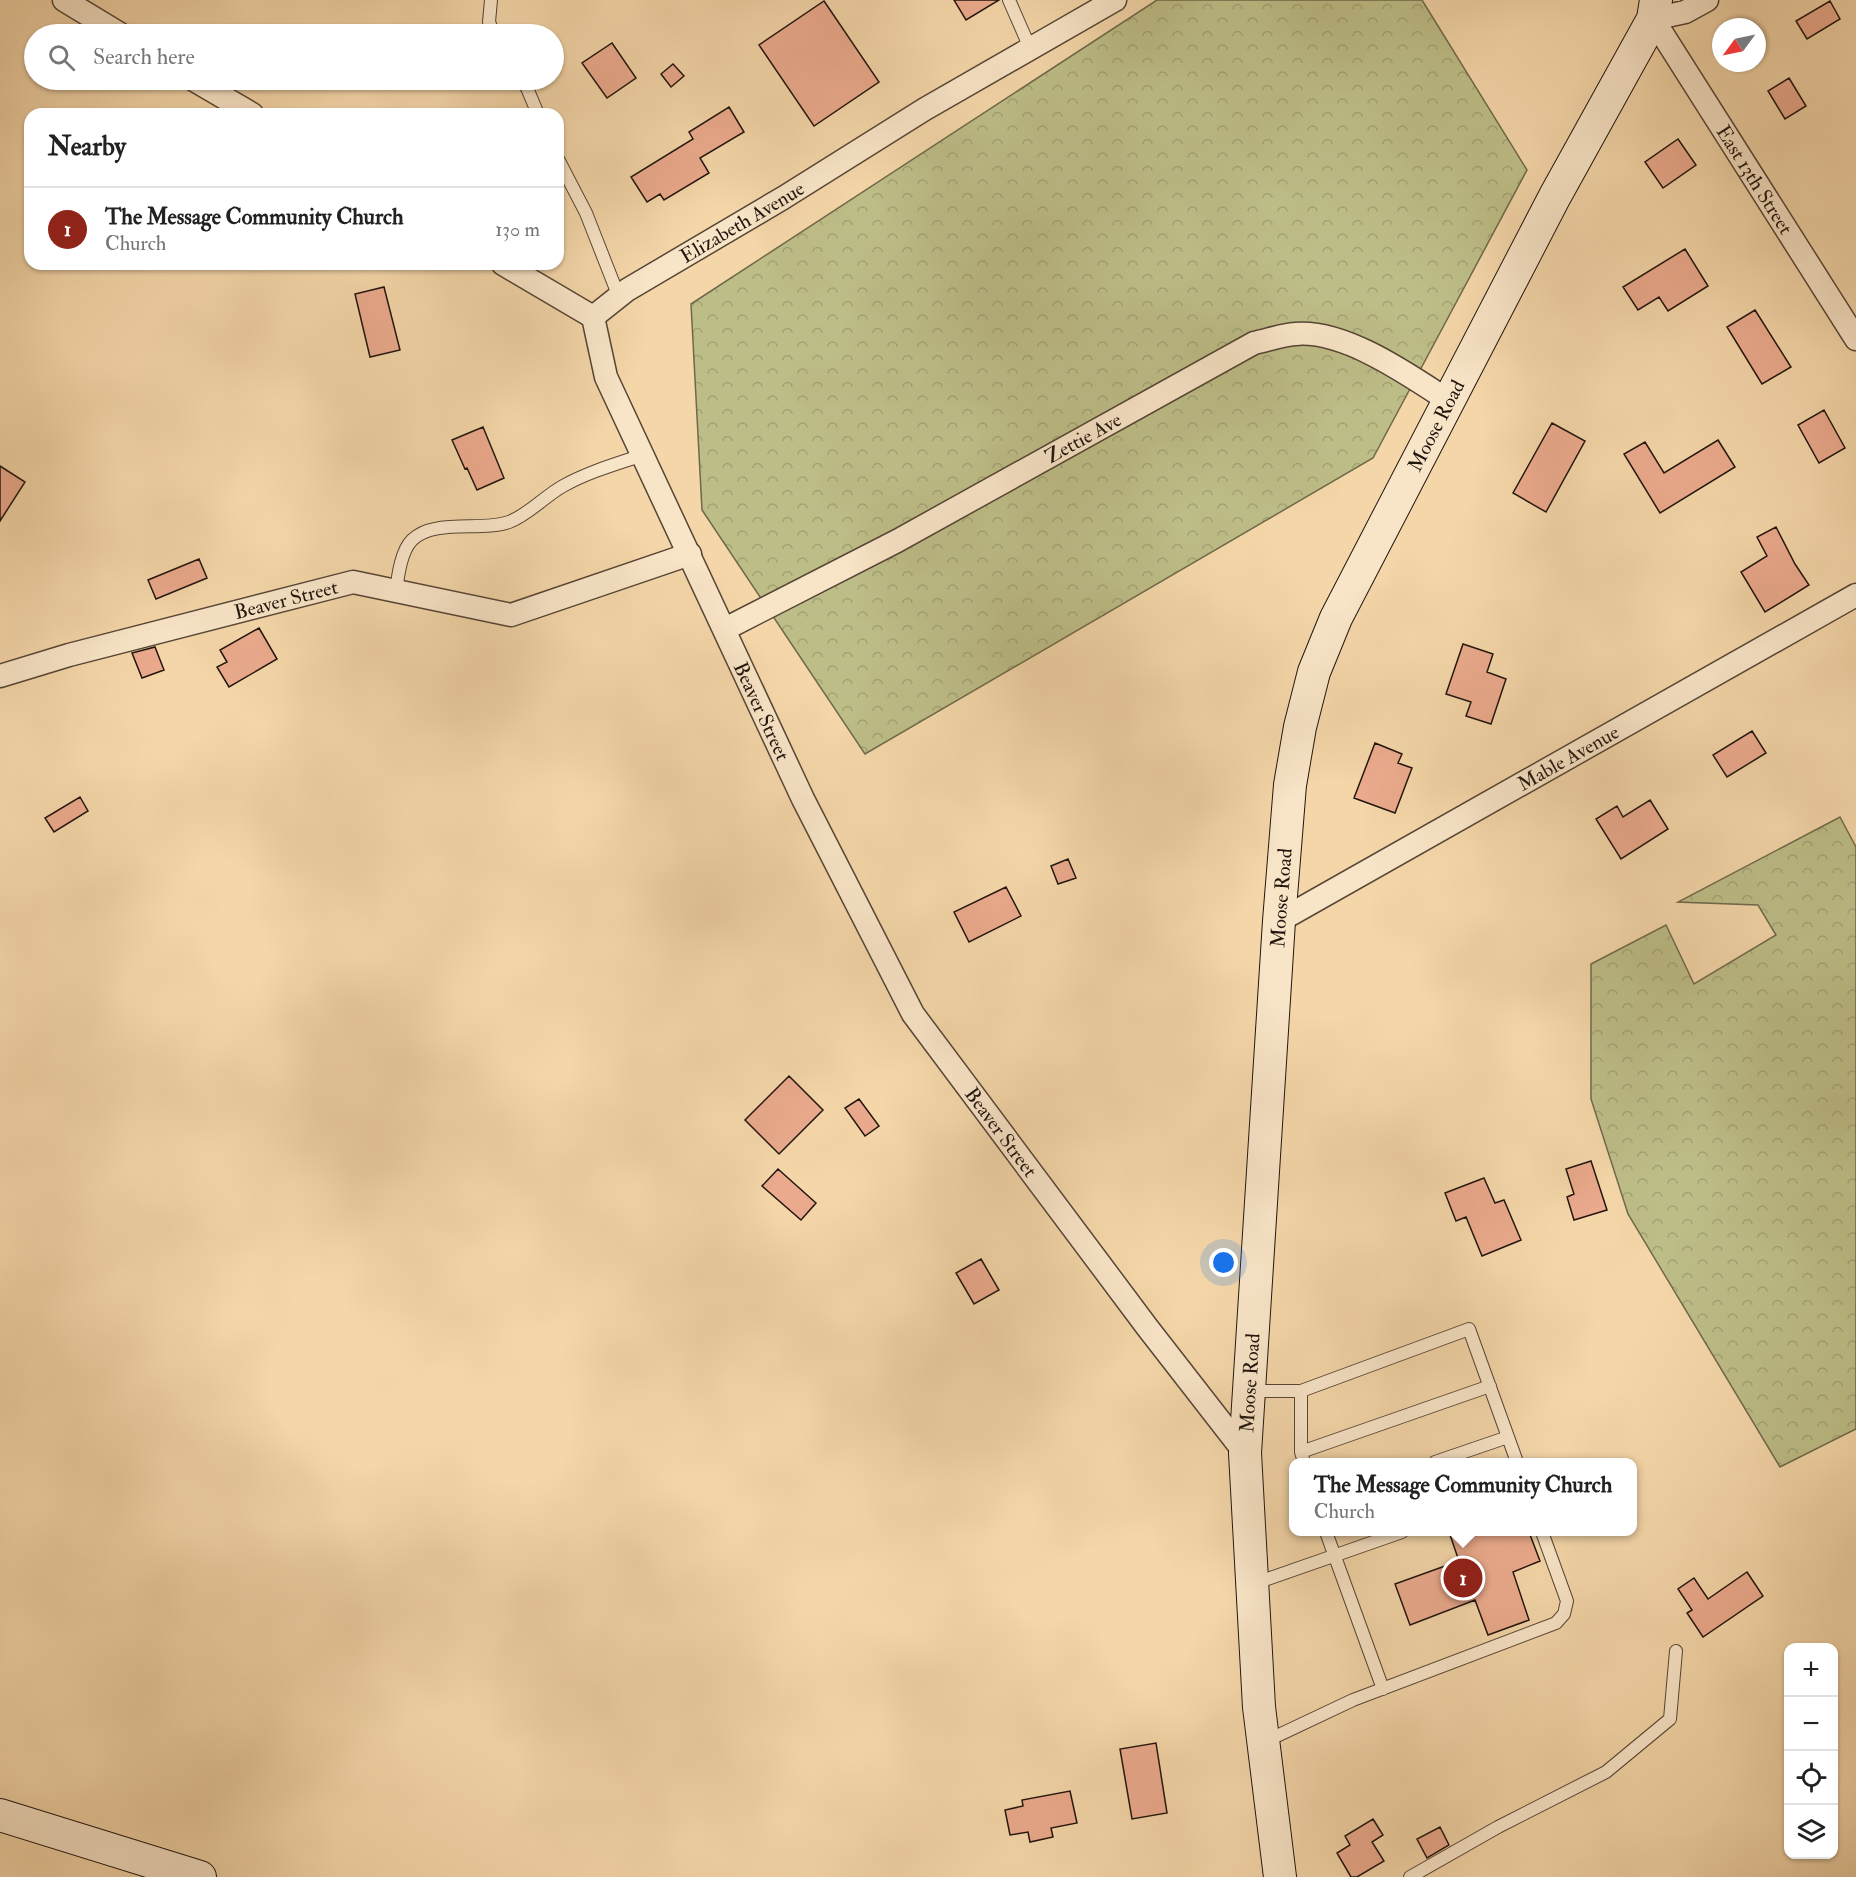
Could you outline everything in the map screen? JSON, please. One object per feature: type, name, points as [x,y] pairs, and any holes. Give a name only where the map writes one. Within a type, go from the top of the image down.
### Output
[{"type":"street","points":[[64,0],[104,24]]},
{"type":"street","name":"Elizabeth Avenue","points":[[593,318],[627,290],[783,198],[924,110],[1115,0]]},
{"type":"street","points":[[1655,10],[1685,12],[1707,0]]},
{"type":"street","name":"East 13th Street","points":[[1655,10],[1856,339]]},
{"type":"street","name":"Moose Road","points":[[1280,1877],[1259,1707],[1245,1453],[1279,921],[1290,785],[1300,728],[1314,672],[1336,618],[1555,196],[1655,10]]},
{"type":"street","points":[[211,90],[242,108]]},
{"type":"street","points":[[513,270],[593,318],[606,377],[690,554]]},
{"type":"street","name":"Zettie Ave","points":[[725,629],[897,541],[1254,343],[1296,334],[1334,338],[1395,365],[1449,401]]},
{"type":"street","name":"Beaver Street","points":[[0,676],[353,582],[511,615],[690,554],[803,800],[914,1014],[1132,1308],[1245,1453]]},
{"type":"street","name":"Mable Avenue","points":[[1279,921],[1856,595]]},
{"type":"street","points":[[0,1815],[200,1877]]},
{"type":"lane","points":[[490,24],[491,0]]},
{"type":"lane","points":[[1009,0],[1030,48]]},
{"type":"lane","points":[[528,90],[535,108]]},
{"type":"lane","points":[[564,171],[585,213],[619,297]]},
{"type":"lane","points":[[396,591],[401,561],[412,540],[429,530],[449,526],[485,527],[510,521],[584,475],[644,455]]},
{"type":"lane","points":[[1249,1391],[1301,1391],[1468,1329],[1516,1458]]},
{"type":"lane","points":[[1301,1391],[1302,1457],[1490,1386]]},
{"type":"lane","points":[[1447,1458],[1508,1437]]},
{"type":"lane","points":[[1328,1536],[1383,1689]]},
{"type":"lane","points":[[1252,1584],[1391,1536]]},
{"type":"lane","points":[[1263,1743],[1353,1700],[1556,1623],[1564,1614],[1567,1601],[1543,1536]]},
{"type":"lane","points":[[1410,1877],[1498,1827],[1606,1772],[1670,1719],[1676,1651]]},
{"type":"green space","points":[[1157,0],[1422,0],[1527,170],[1373,458],[865,754],[702,510],[691,304]]},
{"type":"green space","points":[[1840,817],[1856,847],[1856,1429],[1780,1467],[1628,1214],[1591,1099],[1591,964],[1666,925],[1694,984],[1776,935],[1758,905],[1678,902]]},
{"type":"building","points":[[954,0],[999,0],[966,20]]},
{"type":"building","points":[[824,1],[879,82],[814,126],[759,45]]},
{"type":"building","points":[[1830,1],[1840,19],[1807,39],[1796,21]]},
{"type":"building","points":[[612,43],[636,78],[607,98],[582,63]]},
{"type":"building","points":[[673,64],[684,76],[671,87],[661,74]]},
{"type":"building","points":[[1789,78],[1806,106],[1785,119],[1768,91]]},
{"type":"building","points":[[729,107],[744,132],[700,158],[709,173],[664,200],[660,194],[647,202],[631,177],[693,139],[689,132]]},
{"type":"building","points":[[1678,139],[1696,165],[1663,188],[1645,162]]},
{"type":"building","points":[[1685,249],[1708,286],[1668,311],[1659,297],[1638,310],[1623,287]]},
{"type":"building","points":[[384,287],[400,350],[370,357],[355,294]]},
{"type":"building","points":[[1755,310],[1791,367],[1762,384],[1727,327]]},
{"type":"building","points":[[1824,410],[1845,448],[1819,463],[1798,425]]},
{"type":"building","points":[[1552,423],[1585,441],[1546,512],[1513,493]]},
{"type":"building","points":[[483,427],[504,478],[477,490],[452,440]]},
{"type":"building","points":[[1718,440],[1735,467],[1660,513],[1624,454],[1645,442],[1664,473]]},
{"type":"building","points":[[0,466],[25,482],[0,521]]},
{"type":"building","points":[[1776,527],[1809,585],[1765,612],[1741,572],[1767,556],[1757,537]]},
{"type":"building","points":[[199,559],[207,578],[156,599],[148,580]]},
{"type":"building","points":[[259,628],[277,659],[229,687],[217,667],[227,662],[220,650]]},
{"type":"building","points":[[1463,644],[1493,654],[1487,672],[1506,679],[1491,724],[1466,716],[1471,702],[1446,694]]},
{"type":"building","points":[[155,647],[164,670],[142,678],[132,653]]},
{"type":"building","points":[[1752,731],[1766,753],[1727,777],[1713,755]]},
{"type":"building","points":[[1375,743],[1402,754],[1398,763],[1412,768],[1395,813],[1354,798]]},
{"type":"building","points":[[80,797],[88,811],[54,832],[45,818]]},
{"type":"building","points":[[1650,800],[1668,829],[1621,859],[1596,819],[1617,806],[1623,817]]},
{"type":"building","points":[[1068,859],[1076,878],[1058,884],[1051,866]]},
{"type":"building","points":[[1006,887],[1021,916],[969,942],[954,912]]},
{"type":"building","points":[[789,1076],[823,1110],[779,1154],[745,1120]]},
{"type":"building","points":[[859,1099],[879,1126],[865,1136],[845,1108]]},
{"type":"building","points":[[1591,1161],[1607,1210],[1574,1220],[1567,1197],[1574,1194],[1566,1169]]},
{"type":"building","points":[[778,1169],[816,1203],[801,1220],[762,1186]]},
{"type":"building","points":[[1484,1178],[1495,1203],[1504,1200],[1521,1240],[1482,1256],[1466,1217],[1456,1221],[1445,1193]]},
{"type":"building","points":[[981,1259],[999,1290],[974,1304],[956,1273]]},
{"type":"building","points":[[1450,1536],[1531,1536],[1540,1561],[1513,1572],[1529,1620],[1488,1635],[1475,1600],[1410,1625],[1395,1584],[1459,1561]]},
{"type":"building","points":[[1747,1572],[1763,1596],[1703,1637],[1687,1613],[1692,1610],[1678,1589],[1694,1578],[1708,1599]]},
{"type":"building","points":[[1156,1743],[1167,1813],[1132,1819],[1120,1749]]},
{"type":"building","points":[[1070,1791],[1077,1823],[1051,1828],[1053,1837],[1030,1842],[1028,1832],[1010,1835],[1005,1810],[1023,1806],[1022,1800]]},
{"type":"building","points":[[1373,1819],[1383,1835],[1372,1842],[1384,1861],[1357,1877],[1351,1877],[1337,1853],[1350,1845],[1345,1836]]},
{"type":"building","points":[[1440,1827],[1449,1845],[1427,1858],[1417,1839]]},
{"type":"place","name":"The Message Community Church","points":[[1463,1578]]}]
